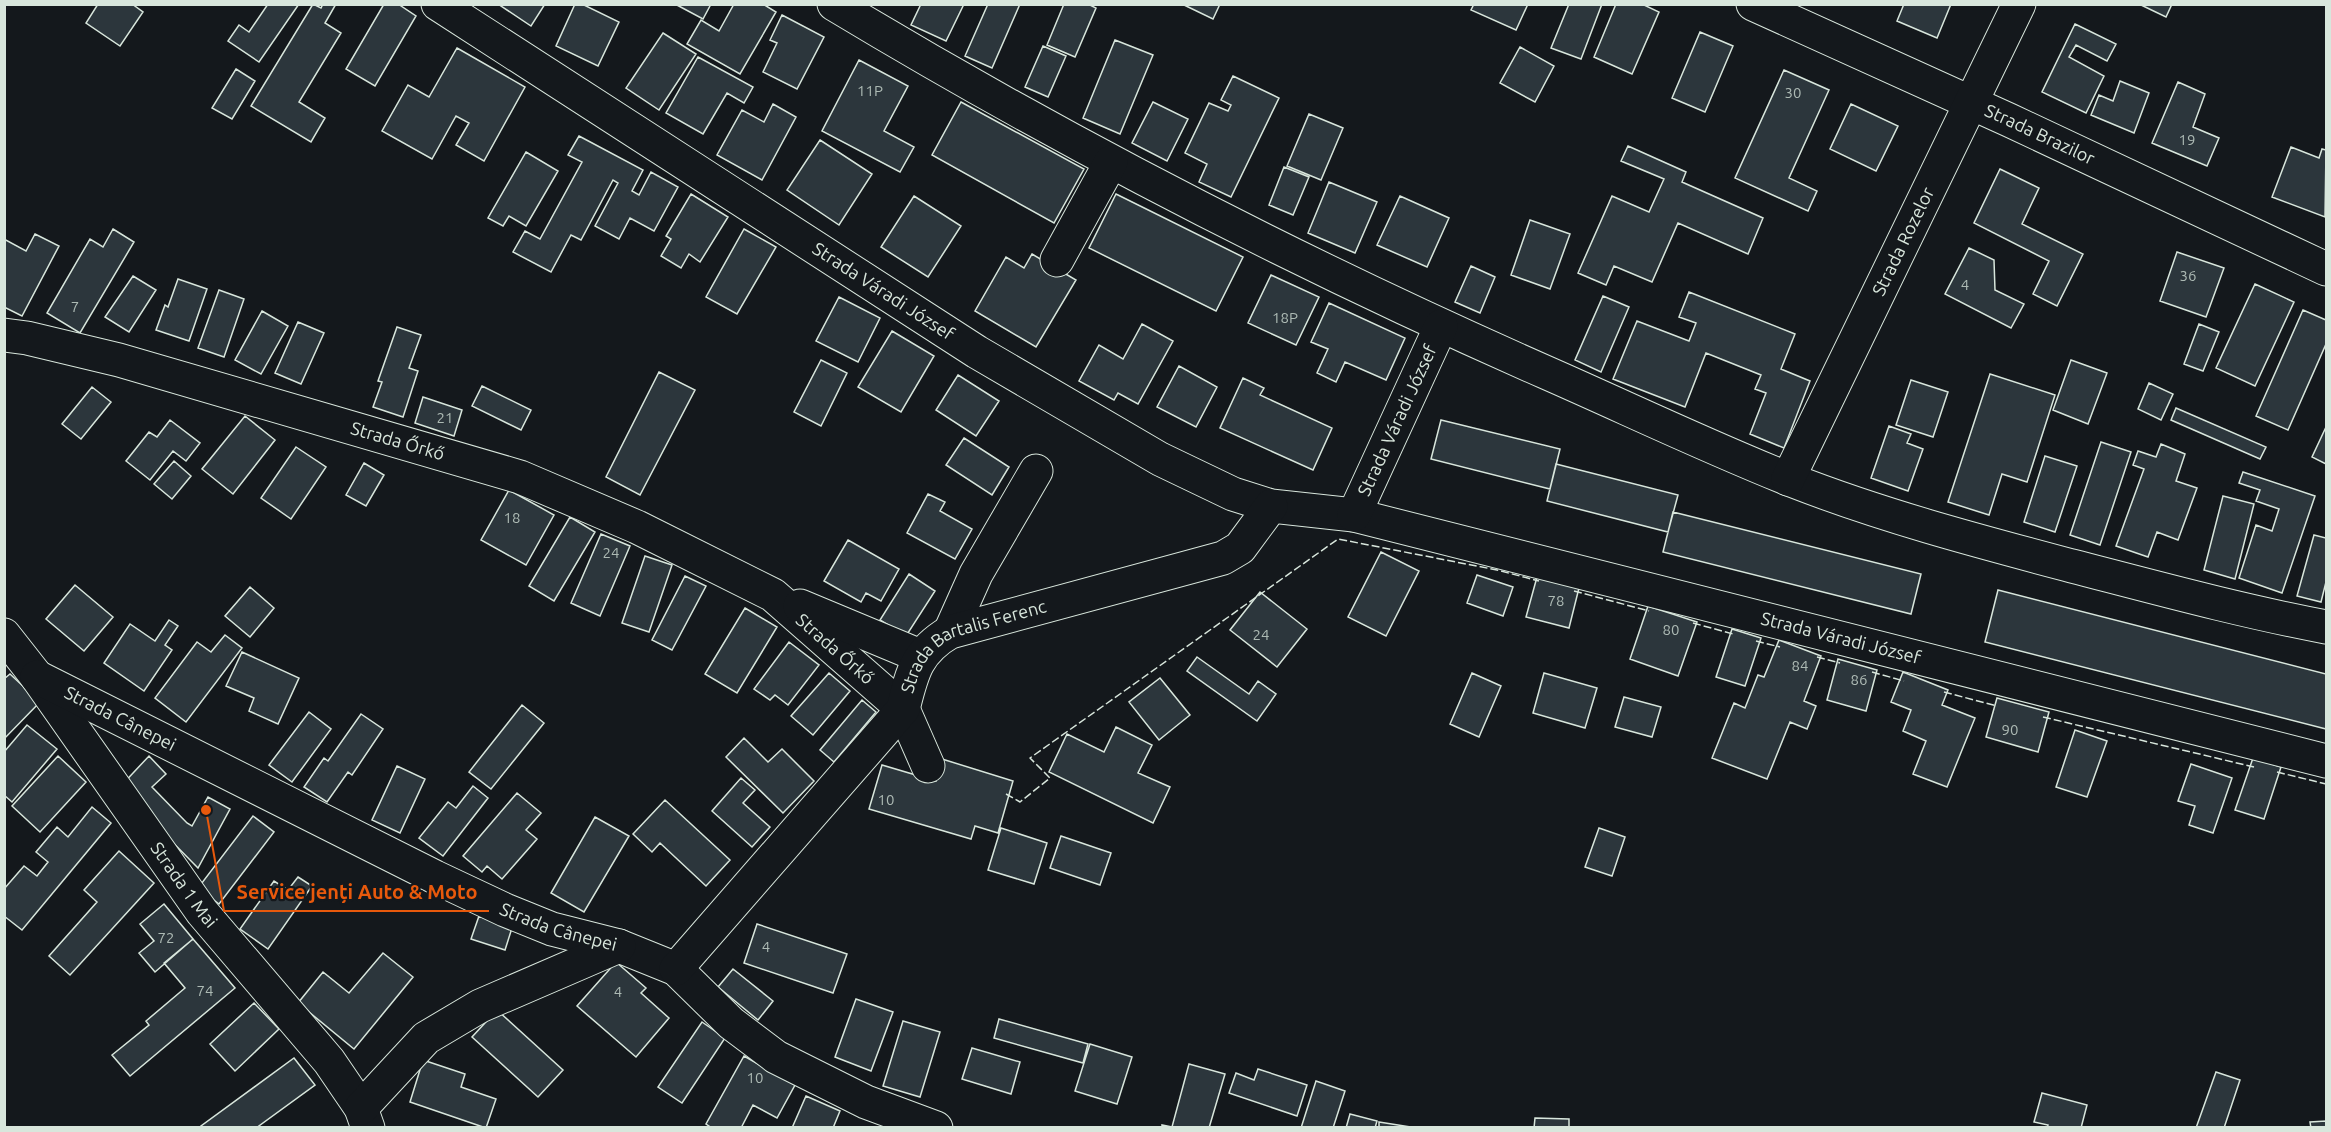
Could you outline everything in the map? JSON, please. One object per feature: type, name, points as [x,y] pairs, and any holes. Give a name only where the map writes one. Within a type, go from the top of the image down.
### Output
[{"type":"street","name":"Strada Váradi József","points":[[438,4],[977,352],[1160,459],[1233,494],[1270,506],[1354,515],[2326,761]]},
{"type":"street","name":"Strada Váradi József","points":[[834,4],[1024,115],[1264,242],[1441,326],[1788,479],[1892,516],[1984,542],[2219,605],[2326,627]]},
{"type":"street","name":"Strada Brazilor","points":[[1752,4],[1971,103],[2326,269]]},
{"type":"street","name":"Strada Rozelor","points":[[1788,479],[2019,4]]},
{"type":"street","points":[[1057,260],[1111,162]]},
{"type":"street","name":"Strada Váradi József","points":[[1354,515],[1441,326]]},
{"type":"street","name":"Strada Őrkő","points":[[4,335],[27,338],[118,360],[520,477],[637,527],[773,595],[920,657]]},
{"type":"street","points":[[950,632],[976,574],[1036,471]]},
{"type":"street","name":"Strada Bartalis Ferenc","points":[[676,969],[903,709],[913,668],[936,640],[950,632],[1223,558],[1240,548],[1270,506]]},
{"type":"street","name":"Strada Őrkő","points":[[773,595],[903,709],[928,766]]},
{"type":"street","name":"Strada 1 Mai","points":[[4,635],[37,677],[202,912],[328,1062],[364,1118]]},
{"type":"street","name":"Strada Cânepei","points":[[37,677],[505,910],[552,929],[619,946],[676,969],[731,1023],[776,1057],[866,1102],[936,1128]]},
{"type":"street","points":[[364,1118],[426,1038],[480,1006],[619,946]]},
{"type":"building","points":[[98,4],[132,4],[143,12],[120,46],[86,23]]},
{"type":"building","points":[[268,4],[299,4],[259,62],[228,41],[239,25],[249,32]]},
{"type":"building","points":[[313,4],[321,8],[323,4],[336,4],[325,23],[341,33],[299,102],[325,118],[311,142],[251,106]]},
{"type":"building","points":[[384,4],[398,4],[416,16],[375,86],[346,69]]},
{"type":"building","points":[[498,4],[545,4],[531,26]]},
{"type":"building","points":[[575,4],[582,4],[619,22],[598,66],[556,46]]},
{"type":"building","points":[[675,4],[711,4],[703,19]]},
{"type":"building","points":[[734,4],[763,4],[776,12],[740,74],[687,44],[701,20],[719,31]]},
{"type":"building","points":[[921,4],[964,4],[946,41],[911,25]]},
{"type":"building","points":[[988,4],[1020,4],[992,68],[965,56]]},
{"type":"building","points":[[1064,4],[1088,4],[1096,8],[1075,57],[1047,45]]},
{"type":"building","points":[[1182,4],[1220,4],[1213,19]]},
{"type":"building","points":[[1474,4],[1528,4],[1516,30],[1471,10]]},
{"type":"building","points":[[1569,4],[1602,4],[1581,59],[1551,48]]},
{"type":"building","points":[[1616,4],[1642,4],[1659,12],[1632,74],[1594,57]]},
{"type":"building","points":[[1904,4],[1951,4],[1937,38],[1897,21]]},
{"type":"building","points":[[2139,4],[2172,4],[2166,17]]},
{"type":"building","points":[[782,15],[824,37],[797,89],[763,72],[777,43],[770,40]]},
{"type":"building","points":[[2075,24],[2116,44],[2107,61],[2076,45],[2069,57],[2104,76],[2086,113],[2042,92]]},
{"type":"building","points":[[1700,32],[1733,46],[1705,112],[1672,98]]},
{"type":"building","points":[[663,33],[696,54],[659,110],[626,88]]},
{"type":"building","points":[[1115,40],[1153,55],[1120,134],[1083,118]]},
{"type":"building","points":[[1043,46],[1066,56],[1048,97],[1025,87]]},
{"type":"building","points":[[1520,47],[1554,66],[1535,102],[1500,83]]},
{"type":"building","points":[[457,48],[525,87],[484,161],[456,145],[469,123],[456,116],[432,159],[382,131],[408,85],[429,97]]},
{"type":"building","points":[[698,57],[753,87],[744,103],[727,93],[703,134],[666,113]]},
{"type":"building","points":[[859,60],[908,86],[884,131],[914,147],[900,172],[822,131]]},
{"type":"building","points":[[236,69],[255,81],[232,119],[212,108]]},
{"type":"building","points":[[1784,70],[1829,90],[1789,178],[1817,191],[1808,211],[1735,178]]},
{"type":"building","points":[[1233,76],[1279,98],[1231,197],[1199,182],[1207,164],[1185,153],[1209,103],[1228,111],[1231,105],[1221,100]]},
{"type":"building","points":[[2120,81],[2149,93],[2134,133],[2091,115],[2099,95],[2113,101]]},
{"type":"building","points":[[2178,82],[2205,94],[2193,127],[2219,138],[2207,166],[2152,143]]},
{"type":"building","points":[[961,102],[1084,169],[1054,223],[932,155]]},
{"type":"building","points":[[1153,102],[1188,119],[1167,161],[1132,143]]},
{"type":"building","points":[[773,104],[796,117],[762,180],[717,155],[742,110],[764,122]]},
{"type":"building","points":[[1851,104],[1898,126],[1876,171],[1830,149]]},
{"type":"building","points":[[1309,114],[1343,128],[1321,180],[1287,166]]},
{"type":"building","points":[[579,136],[643,170],[632,191],[639,195],[651,172],[678,187],[654,231],[630,218],[619,239],[595,226],[618,183],[613,180],[581,240],[571,235],[551,272],[513,252],[525,231],[540,239],[582,162],[568,155]]},
{"type":"building","points":[[820,140],[872,174],[839,225],[787,190]]},
{"type":"building","points":[[1628,146],[1686,172],[1682,182],[1763,218],[1748,254],[1678,223],[1652,282],[1614,266],[1606,285],[1578,273],[1612,196],[1649,212],[1664,179],[1621,161]]},
{"type":"building","points":[[2291,147],[2319,158],[2322,149],[2326,150],[2325,217],[2272,197]]},
{"type":"building","points":[[526,152],[558,171],[526,226],[509,216],[503,226],[488,218]]},
{"type":"building","points":[[1284,167],[1309,177],[1293,215],[1269,205]]},
{"type":"building","points":[[2000,169],[2039,188],[2022,224],[2083,254],[2057,306],[2033,294],[2049,261],[1974,223]]},
{"type":"building","points":[[1329,182],[1377,202],[1355,253],[1308,233]]},
{"type":"building","points":[[691,194],[728,217],[700,262],[689,254],[681,268],[661,256],[671,239],[666,236]]},
{"type":"building","points":[[1116,194],[1243,257],[1216,311],[1089,248]]},
{"type":"building","points":[[914,196],[961,226],[928,277],[881,247]]},
{"type":"building","points":[[1400,196],[1449,218],[1427,267],[1377,245]]},
{"type":"building","points":[[1530,220],[1570,234],[1550,289],[1511,275]]},
{"type":"building","points":[[113,229],[134,242],[80,333],[47,313],[90,239],[103,247]]},
{"type":"building","points":[[744,229],[776,247],[737,314],[706,297]]},
{"type":"building","points":[[35,234],[59,246],[22,316],[4,307],[4,239],[26,251]]},
{"type":"building","points":[[1969,248],[1994,260],[1995,290],[2024,304],[2011,328],[1945,294]]},
{"type":"building","points":[[2177,252],[2224,268],[2206,317],[2160,301]]},
{"type":"building","points":[[1032,254],[1076,280],[1036,347],[975,311],[1006,257],[1024,268]]},
{"type":"building","points":[[1471,266],[1495,277],[1480,313],[1455,302]]},
{"type":"building","points":[[1271,275],[1319,297],[1296,345],[1248,323]]},
{"type":"building","points":[[133,276],[156,290],[129,332],[105,317]]},
{"type":"building","points":[[178,279],[207,289],[189,341],[156,330],[165,305],[168,307]]},
{"type":"building","points":[[2255,284],[2294,302],[2255,386],[2216,368]]},
{"type":"building","points":[[219,290],[244,299],[224,357],[198,348]]},
{"type":"building","points":[[1689,292],[1795,334],[1781,369],[1810,381],[1784,448],[1750,434],[1766,393],[1755,389],[1761,375],[1706,353],[1685,407],[1613,379],[1637,321],[1689,341],[1696,323],[1679,317]]},
{"type":"building","points":[[1603,296],[1629,307],[1601,372],[1575,360]]},
{"type":"building","points":[[839,297],[880,318],[858,362],[816,341]]},
{"type":"building","points":[[1329,303],[1405,338],[1386,380],[1345,362],[1336,382],[1317,373],[1328,349],[1311,342]]},
{"type":"building","points":[[2303,310],[2326,320],[2326,344],[2288,430],[2256,416]]},
{"type":"building","points":[[262,311],[288,326],[261,374],[235,360]]},
{"type":"building","points":[[298,322],[324,333],[301,384],[275,373]]},
{"type":"building","points":[[1142,324],[1173,341],[1138,404],[1118,393],[1114,400],[1079,381],[1099,345],[1123,359]]},
{"type":"building","points":[[2199,324],[2219,332],[2203,371],[2184,364]]},
{"type":"building","points":[[397,327],[421,335],[409,368],[418,371],[403,417],[373,407],[382,382],[378,381]]},
{"type":"building","points":[[892,331],[934,356],[901,412],[858,387]]},
{"type":"building","points":[[821,360],[847,373],[821,426],[794,412]]},
{"type":"building","points":[[2071,360],[2107,373],[2088,424],[2053,410]]},
{"type":"building","points":[[1179,366],[1217,387],[1196,427],[1157,407]]},
{"type":"building","points":[[659,372],[695,390],[640,495],[606,477]]},
{"type":"building","points":[[1990,374],[2055,395],[2027,482],[2002,474],[1989,515],[1948,502]]},
{"type":"building","points":[[958,375],[999,401],[976,436],[936,410]]},
{"type":"building","points":[[1243,378],[1264,388],[1260,395],[1332,428],[1313,470],[1220,428]]},
{"type":"building","points":[[1911,380],[1948,392],[1933,437],[1896,425]]},
{"type":"building","points":[[2149,383],[2173,394],[2161,420],[2138,409]]},
{"type":"building","points":[[482,386],[531,410],[521,430],[472,406]]},
{"type":"building","points":[[92,387],[111,402],[81,439],[62,424]]},
{"type":"building","points":[[423,397],[462,410],[454,436],[415,423]]},
{"type":"building","points":[[2176,408],[2266,447],[2260,459],[2171,420]]},
{"type":"building","points":[[245,416],[275,440],[233,494],[202,469]]},
{"type":"building","points":[[170,420],[200,443],[186,461],[173,451],[150,480],[126,461],[149,432],[157,437]]},
{"type":"building","points":[[1441,420],[1560,449],[1550,489],[1431,459]]},
{"type":"building","points":[[1889,426],[1911,434],[1907,443],[1923,449],[1908,491],[1871,478]]},
{"type":"building","points":[[2326,427],[2326,464],[2312,457]]},
{"type":"building","points":[[964,438],[1009,467],[992,495],[946,465]]},
{"type":"building","points":[[2101,442],[2131,452],[2100,545],[2070,535]]},
{"type":"building","points":[[2161,444],[2185,454],[2176,481],[2197,488],[2178,540],[2157,532],[2148,557],[2116,546],[2144,469],[2133,465],[2138,451],[2156,457]]},
{"type":"building","points":[[296,447],[326,467],[291,519],[261,498]]},
{"type":"building","points":[[2045,456],[2077,466],[2055,532],[2024,522]]},
{"type":"building","points":[[174,461],[191,476],[172,499],[154,484]]},
{"type":"building","points":[[364,463],[384,475],[366,506],[346,495]]},
{"type":"building","points":[[1556,464],[1678,495],[1668,532],[1547,501]]},
{"type":"building","points":[[2243,472],[2315,496],[2282,593],[2239,578],[2256,525],[2272,531],[2279,509],[2256,501],[2260,490],[2239,483]]},
{"type":"building","points":[[509,490],[554,515],[526,565],[481,540]]},
{"type":"building","points":[[928,494],[945,502],[940,511],[972,529],[955,559],[907,533]]},
{"type":"building","points":[[2223,496],[2254,504],[2235,579],[2204,570]]},
{"type":"building","points":[[1673,512],[1921,574],[1911,614],[1663,552]]},
{"type":"building","points":[[570,517],[595,532],[554,601],[529,586]]},
{"type":"building","points":[[601,534],[630,546],[600,616],[571,603]]},
{"type":"building","points":[[2314,535],[2326,538],[2326,582],[2321,602],[2297,596]]},
{"type":"building","points":[[848,540],[899,569],[881,601],[866,593],[861,602],[824,581]]},
{"type":"building","points":[[1381,552],[1419,571],[1386,636],[1348,617]]},
{"type":"building","points":[[645,556],[672,565],[649,632],[622,623]]},
{"type":"building","points":[[909,574],[935,591],[906,636],[880,620]]},
{"type":"building","points":[[1477,575],[1513,587],[1503,616],[1467,603]]},
{"type":"building","points":[[685,576],[706,586],[672,650],[652,640]]},
{"type":"building","points":[[1537,577],[1579,588],[1569,628],[1526,617]]},
{"type":"building","points":[[75,585],[113,617],[84,651],[46,619]]},
{"type":"building","points":[[250,587],[274,608],[250,637],[225,616]]},
{"type":"building","points":[[1998,590],[2326,674],[2326,729],[1985,642]]},
{"type":"building","points":[[1260,592],[1307,629],[1277,667],[1230,630]]},
{"type":"building","points":[[1648,606],[1697,622],[1678,676],[1630,659]]},
{"type":"building","points":[[745,608],[777,627],[737,693],[705,674]]},
{"type":"building","points":[[169,620],[178,626],[165,645],[172,650],[144,691],[104,663],[130,624],[155,641]]},
{"type":"building","points":[[1732,629],[1761,638],[1745,686],[1716,677]]},
{"type":"building","points":[[225,635],[242,648],[186,722],[155,698],[197,642],[211,652]]},
{"type":"building","points":[[1779,640],[1821,656],[1804,701],[1816,706],[1807,729],[1790,722],[1767,779],[1712,758],[1734,703],[1745,708],[1758,675],[1764,677]]},
{"type":"building","points":[[789,642],[819,665],[788,705],[775,695],[770,700],[754,689]]},
{"type":"building","points":[[242,652],[299,678],[278,724],[249,711],[254,698],[226,686]]},
{"type":"building","points":[[1197,657],[1249,694],[1258,681],[1276,694],[1257,721],[1187,671]]},
{"type":"building","points":[[1838,659],[1877,670],[1866,711],[1827,700]]},
{"type":"building","points":[[1903,672],[1948,690],[1942,705],[1975,718],[1947,787],[1913,774],[1926,741],[1903,731],[1911,710],[1891,702]]},
{"type":"building","points":[[829,673],[850,691],[813,735],[791,716]]},
{"type":"building","points":[[1472,673],[1501,686],[1479,737],[1450,724]]},
{"type":"building","points":[[1544,673],[1597,688],[1585,728],[1533,713]]},
{"type":"building","points":[[10,674],[40,702],[4,739],[4,679]]},
{"type":"building","points":[[1160,678],[1190,715],[1159,740],[1129,702]]},
{"type":"building","points":[[1624,697],[1661,707],[1652,737],[1615,727]]},
{"type":"building","points":[[1997,698],[2049,712],[2038,752],[1986,737]]},
{"type":"building","points":[[862,700],[876,712],[834,762],[820,750]]},
{"type":"building","points":[[522,705],[544,723],[491,789],[469,772]]},
{"type":"building","points":[[309,712],[331,729],[292,782],[269,765]]},
{"type":"building","points":[[361,714],[383,729],[352,775],[348,772],[327,802],[304,787],[324,758],[328,761]]},
{"type":"building","points":[[27,725],[57,749],[12,802],[4,795],[4,752]]},
{"type":"building","points":[[1116,727],[1152,745],[1138,773],[1170,787],[1153,823],[1049,772],[1067,734],[1104,752]]},
{"type":"building","points":[[2075,730],[2107,741],[2087,797],[2056,787]]},
{"type":"building","points":[[744,738],[768,762],[782,749],[814,781],[783,813],[726,757]]},
{"type":"building","points":[[58,756],[86,782],[40,832],[12,806]]},
{"type":"building","points":[[149,756],[166,774],[152,787],[187,823],[192,826],[208,797],[230,809],[198,868],[119,788]]},
{"type":"building","points":[[2253,758],[2281,767],[2264,819],[2235,810]]},
{"type":"building","points":[[942,759],[1013,781],[998,833],[975,826],[971,839],[869,809],[882,765],[936,781]]},
{"type":"building","points":[[2191,764],[2232,778],[2213,833],[2189,825],[2195,806],[2178,801]]},
{"type":"building","points":[[397,766],[425,779],[400,833],[372,820]]},
{"type":"building","points":[[741,778],[755,790],[743,803],[770,827],[752,847],[712,811]]},
{"type":"building","points":[[473,786],[488,798],[443,856],[419,838],[448,802],[456,808]]},
{"type":"building","points":[[517,793],[541,813],[526,830],[537,839],[502,879],[487,866],[482,872],[463,856]]},
{"type":"building","points":[[665,800],[730,860],[706,886],[660,843],[652,852],[633,834]]},
{"type":"building","points":[[92,807],[111,823],[22,930],[4,916],[4,889],[24,866],[37,876],[48,862],[36,852],[57,827],[68,837]]},
{"type":"building","points":[[253,816],[274,832],[219,904],[198,888]]},
{"type":"building","points":[[595,817],[629,836],[584,912],[551,893]]},
{"type":"building","points":[[1001,828],[1047,843],[1034,884],[988,870]]},
{"type":"building","points":[[1599,828],[1625,837],[1612,876],[1585,867]]},
{"type":"building","points":[[1061,836],[1111,853],[1100,885],[1050,868]]},
{"type":"building","points":[[119,851],[154,883],[70,975],[49,956],[97,902],[84,890]]},
{"type":"building","points":[[298,877],[312,886],[268,949],[240,929],[274,881],[288,890]]},
{"type":"building","points":[[164,904],[193,939],[155,972],[139,953],[154,941],[140,924]]},
{"type":"building","points":[[479,916],[512,928],[505,950],[471,939]]},
{"type":"building","points":[[757,924],[847,954],[833,993],[744,963]]},
{"type":"building","points":[[193,939],[235,988],[130,1076],[112,1055],[149,1025],[146,1021],[185,988],[164,963]]},
{"type":"building","points":[[383,953],[413,977],[354,1049],[298,1003],[323,972],[349,993]]},
{"type":"building","points":[[616,962],[646,988],[641,993],[669,1018],[636,1057],[577,1006]]},
{"type":"building","points":[[733,969],[773,1001],[758,1020],[718,987]]},
{"type":"building","points":[[856,999],[893,1012],[871,1071],[835,1057]]},
{"type":"building","points":[[254,1003],[279,1029],[235,1071],[210,1044]]},
{"type":"building","points":[[497,1010],[563,1070],[538,1097],[472,1037]]},
{"type":"building","points":[[999,1019],[1088,1044],[1083,1063],[994,1038]]},
{"type":"building","points":[[903,1021],[940,1032],[920,1097],[883,1086]]},
{"type":"building","points":[[702,1022],[725,1038],[682,1103],[658,1087]]},
{"type":"building","points":[[1090,1044],[1132,1057],[1117,1104],[1075,1091]]},
{"type":"building","points":[[972,1048],[1020,1062],[1011,1094],[962,1079]]},
{"type":"building","points":[[744,1056],[795,1085],[777,1118],[753,1105],[741,1128],[712,1128],[706,1124]]},
{"type":"building","points":[[294,1058],[315,1085],[256,1128],[202,1128],[201,1126]]},
{"type":"building","points":[[423,1060],[465,1074],[461,1087],[496,1099],[486,1128],[410,1102]]},
{"type":"building","points":[[1189,1064],[1225,1074],[1209,1128],[1162,1128],[1162,1125],[1172,1127]]},
{"type":"building","points":[[1258,1069],[1307,1085],[1297,1116],[1229,1093],[1236,1073],[1254,1080]]},
{"type":"building","points":[[2216,1072],[2240,1080],[2224,1128],[2196,1128]]},
{"type":"building","points":[[1316,1081],[1345,1091],[1333,1128],[1301,1128]]},
{"type":"building","points":[[2042,1093],[2087,1105],[2081,1128],[2047,1128],[2048,1125],[2034,1122]]},
{"type":"building","points":[[806,1096],[840,1111],[833,1128],[792,1128]]},
{"type":"building","points":[[1350,1114],[1377,1121],[1375,1128],[1346,1128]]},
{"type":"building","points":[[1535,1118],[1569,1119],[1569,1128],[1534,1128]]},
{"type":"building","points":[[2326,1121],[2326,1128],[2311,1128],[2310,1122]]},
{"type":"building","points":[[1379,1122],[1417,1128],[1379,1128]]},
{"type":"fence","points":[[1006,794],[1020,802],[1050,778],[1030,758],[1338,539],[1497,570],[1539,581]]},
{"type":"fence","points":[[1574,591],[1649,611]]},
{"type":"fence","points":[[1693,623],[1733,634]]},
{"type":"fence","points":[[1756,641],[1780,647]]},
{"type":"fence","points":[[1817,657],[1840,663]]},
{"type":"fence","points":[[1872,672],[1904,681]]},
{"type":"fence","points":[[1944,692],[1997,706]]},
{"type":"fence","points":[[2043,717],[2254,767]]},
{"type":"fence","points":[[2277,772],[2326,784]]},
{"type":"place","name":"Service jenți Auto & Moto","points":[[206,810]]}]
